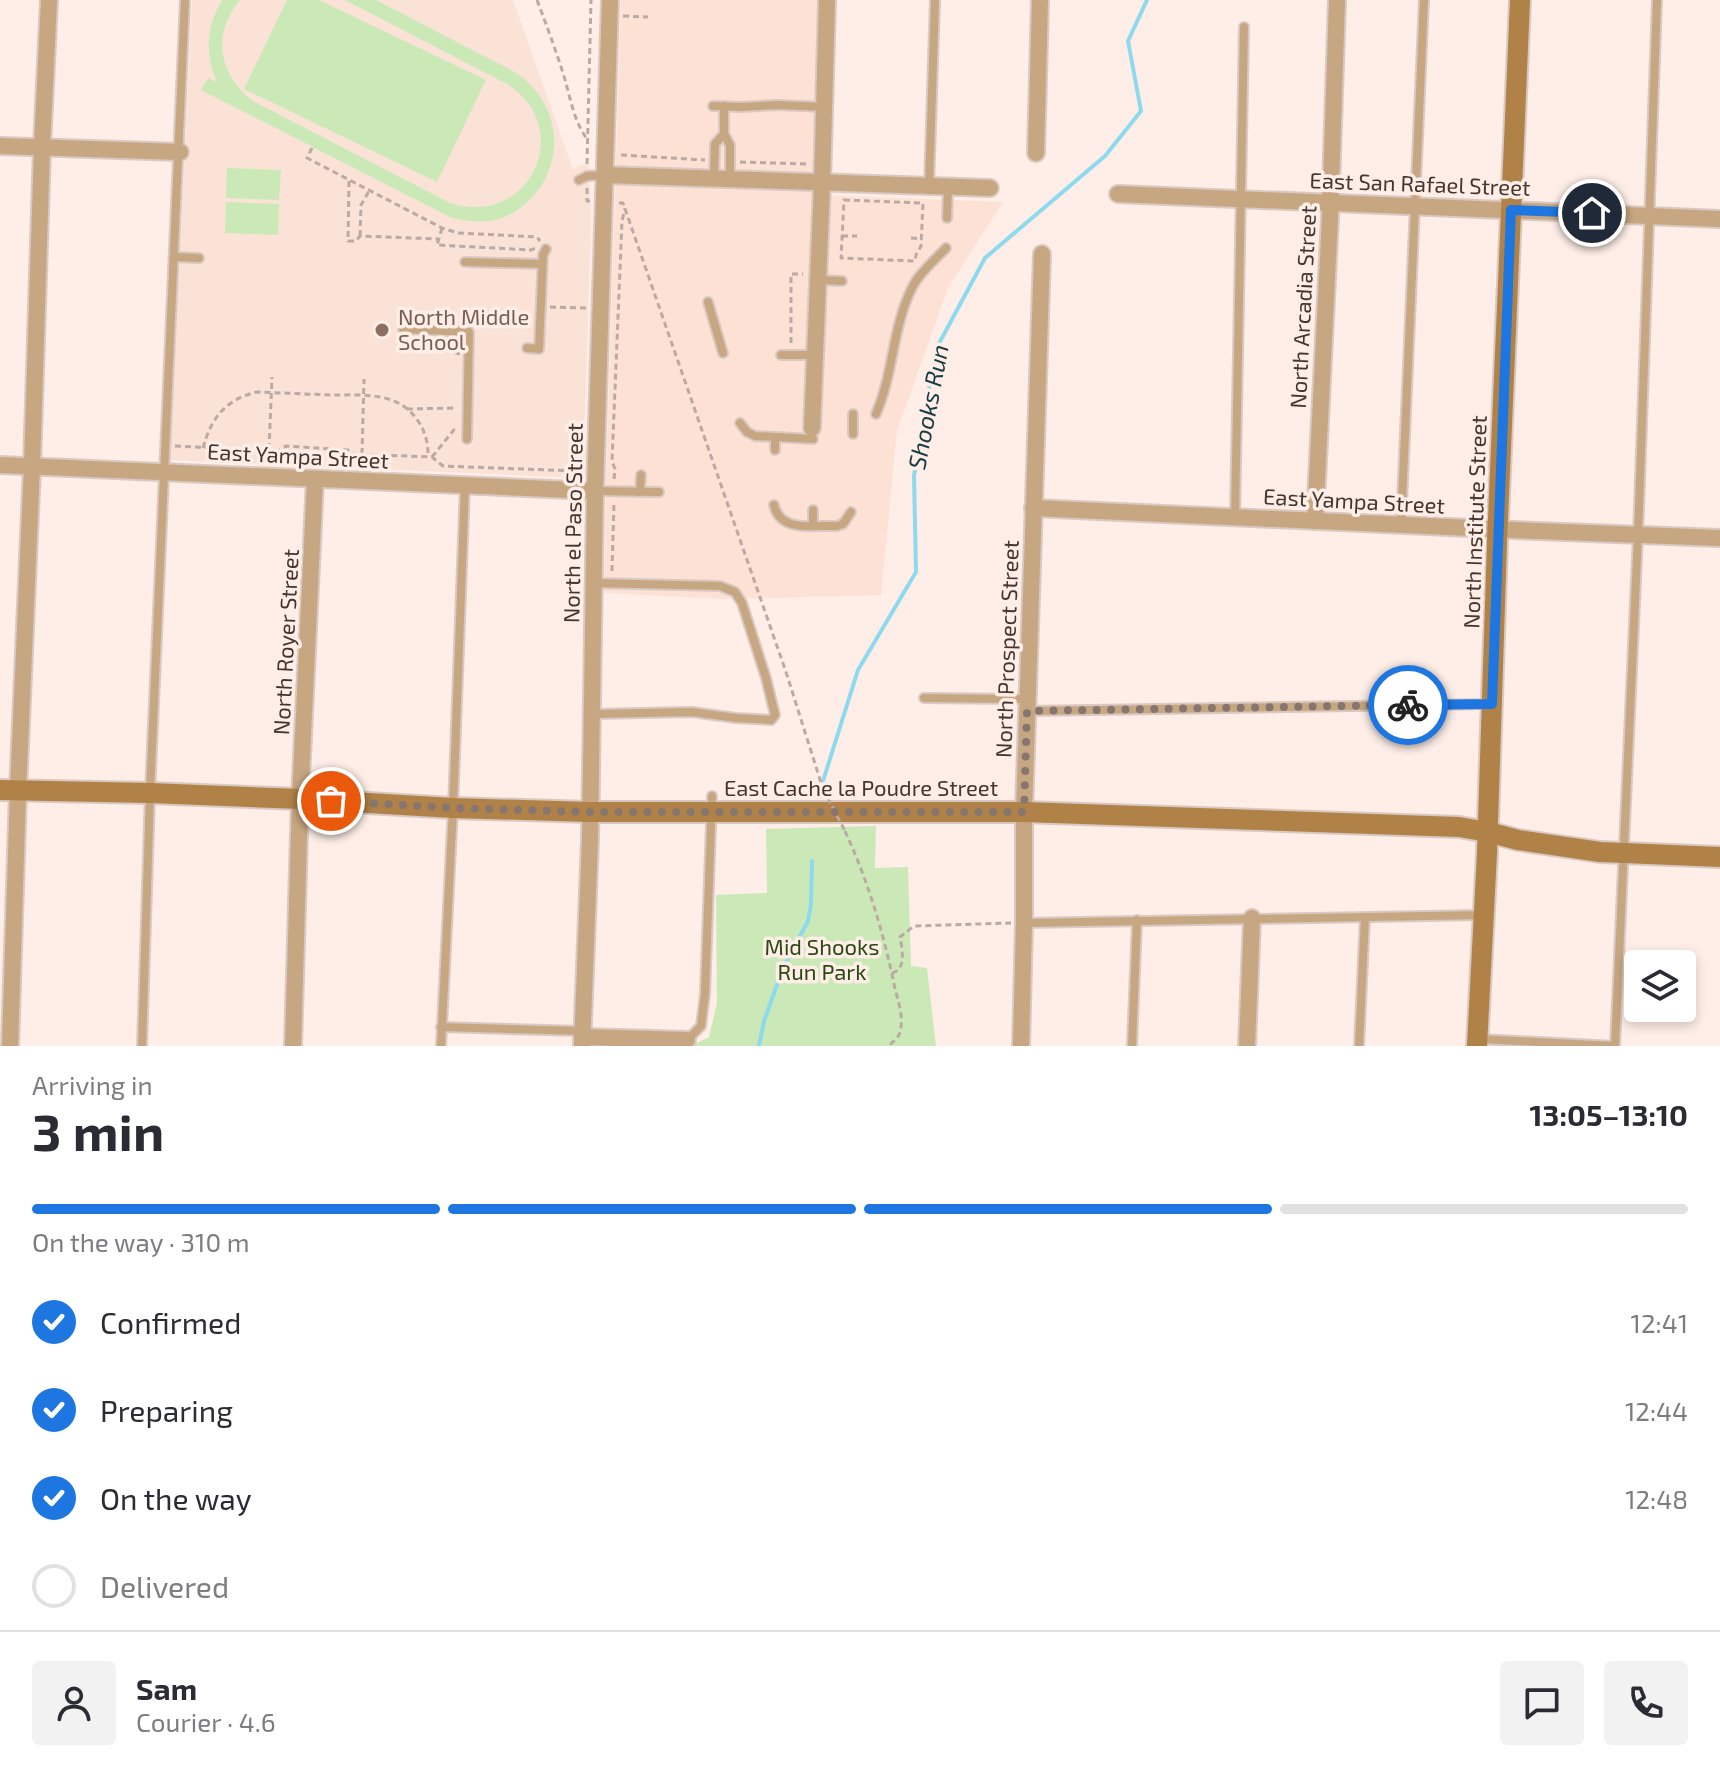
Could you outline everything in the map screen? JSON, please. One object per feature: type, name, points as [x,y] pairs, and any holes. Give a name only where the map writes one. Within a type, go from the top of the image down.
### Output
[{"type":"street","points":[[10,1046],[9,791],[32,466],[49,0]]},
{"type":"street","name":"North el Paso Street","points":[[582,1038],[610,0]]},
{"type":"street","points":[[812,434],[815,355],[813,277],[822,184],[827,0]]},
{"type":"street","points":[[1036,153],[1040,0]]},
{"type":"street","name":"North Arcadia Street","points":[[1315,521],[1337,0]]},
{"type":"street","name":"North Institute Street","points":[[1478,1043],[1520,0]]},
{"type":"street","points":[[0,146],[180,152]]},
{"type":"street","points":[[605,175],[990,188]]},
{"type":"street","name":"East San Rafael Street","points":[[1118,194],[1720,219]]},
{"type":"street","name":"North Prospect Street","points":[[1021,1046],[1024,812],[1042,254]]},
{"type":"street","name":"East Yampa Street","points":[[0,465],[595,491]]},
{"type":"street","name":"North Royer Street","points":[[293,1046],[300,799],[315,479]]},
{"type":"street","name":"East Yampa Street","points":[[1033,508],[1720,538]]},
{"type":"street","name":"East Cache la Poudre Street","points":[[9,791],[150,793],[590,812],[711,804],[1459,827],[1518,840],[1624,854],[1720,857]]},
{"type":"street","points":[[1247,1046],[1252,918]]},
{"type":"street","points":[[582,1038],[687,1040]]},
{"type":"lane","points":[[142,1046],[185,0]]},
{"type":"lane","points":[[929,186],[935,0]]},
{"type":"lane","points":[[1401,525],[1424,0]]},
{"type":"lane","points":[[1478,1043],[1614,1046],[1638,535],[1657,0]]},
{"type":"lane","points":[[1235,517],[1244,27]]},
{"type":"lane","points":[[713,106],[824,107]]},
{"type":"lane","points":[[722,179],[730,145],[724,134],[724,106]]},
{"type":"lane","points":[[722,179],[715,144],[724,134]]},
{"type":"lane","points":[[579,180],[587,176],[605,175]]},
{"type":"lane","points":[[947,218],[948,187]]},
{"type":"lane","points":[[876,414],[885,393],[903,309],[914,283],[946,248]]},
{"type":"lane","points":[[527,348],[539,349],[542,264],[546,249]]},
{"type":"lane","points":[[175,257],[199,258]]},
{"type":"lane","points":[[465,262],[542,264]]},
{"type":"lane","points":[[813,277],[842,281]]},
{"type":"lane","points":[[708,302],[723,353]]},
{"type":"lane","points":[[403,329],[469,332],[467,439]]},
{"type":"lane","points":[[781,355],[815,355]]},
{"type":"lane","points":[[853,414],[853,434]]},
{"type":"lane","points":[[740,423],[755,436],[812,434]]},
{"type":"lane","points":[[775,437],[775,450]]},
{"type":"lane","points":[[640,492],[641,475]]},
{"type":"lane","points":[[441,1046],[465,485]]},
{"type":"lane","points":[[595,491],[659,492]]},
{"type":"lane","points":[[774,505],[780,520],[790,525],[837,526],[843,524],[851,512]]},
{"type":"lane","points":[[813,510],[813,525]]},
{"type":"lane","points":[[592,714],[692,712],[771,720],[775,715],[742,603],[735,592],[720,586],[594,583]]},
{"type":"lane","points":[[924,698],[1028,705],[1492,704]]},
{"type":"lane","points":[[687,1040],[701,1026],[705,994],[711,804]]},
{"type":"lane","points":[[1024,923],[1484,915]]},
{"type":"lane","points":[[1359,1046],[1365,917]]},
{"type":"lane","points":[[1132,1046],[1137,920]]},
{"type":"lane","points":[[441,1027],[582,1038]]},
{"type":"path","points":[[537,0],[582,133],[587,139],[591,0]]},
{"type":"path","points":[[623,16],[648,17]]},
{"type":"path","points":[[312,148],[307,158],[442,228],[458,233],[537,237]]},
{"type":"path","points":[[349,180],[348,241],[356,241],[360,236],[361,205],[369,191]]},
{"type":"path","points":[[844,200],[923,203],[922,239],[915,261],[841,258],[842,236],[844,200]]},
{"type":"path","points":[[623,203],[778,648],[823,789],[845,831],[882,928],[902,1030],[888,1046]]},
{"type":"path","points":[[612,576],[615,469],[612,461],[621,237],[625,208]]},
{"type":"path","points":[[442,228],[437,245],[531,250],[537,248],[537,237]]},
{"type":"path","points":[[360,236],[438,239]]},
{"type":"path","points":[[842,236],[857,236]]},
{"type":"path","points":[[537,237],[546,249]]},
{"type":"path","points":[[911,238],[922,239]]},
{"type":"path","points":[[791,355],[791,274],[813,277]]},
{"type":"path","points":[[541,307],[586,308]]},
{"type":"path","points":[[456,332],[456,353],[463,355]]},
{"type":"path","points":[[269,450],[272,377]]},
{"type":"path","points":[[362,454],[364,379]]},
{"type":"path","points":[[203,448],[210,425],[221,409],[248,394],[363,396],[391,400],[407,409],[418,421],[427,439],[430,457]]},
{"type":"path","points":[[407,409],[459,408]]},
{"type":"path","points":[[430,457],[459,424]]},
{"type":"path","points":[[167,446],[278,451],[286,446],[344,449],[351,454],[430,457],[443,466],[586,472]]},
{"type":"path","points":[[892,973],[901,967],[900,937],[914,926],[1024,923]]},
{"type":"path","points":[[896,1039],[902,1046]]},
{"type":"shaded area","name":"North Middle School","points":[[192,0],[513,0],[573,170],[583,164],[589,165],[591,221],[584,438],[588,450],[586,481],[571,483],[561,477],[170,460]]},
{"type":"shaded area","points":[[621,0],[819,0],[817,195],[1003,202],[948,288],[897,431],[881,595],[723,599],[604,593]]},
{"type":"green space","points":[[222,0],[240,0],[225,26],[222,40],[226,67],[241,91],[253,101],[450,203],[478,207],[502,202],[521,188],[534,170],[541,148],[539,125],[528,103],[507,84],[345,0],[376,0],[513,71],[537,93],[551,121],[554,152],[543,183],[527,202],[507,216],[480,222],[452,218],[201,90],[208,78],[217,82],[210,61],[209,40]]},
{"type":"green space","points":[[287,0],[319,0],[486,80],[437,182],[244,89]]},
{"type":"green space","points":[[227,168],[281,170],[279,200],[226,198]]},
{"type":"green space","points":[[226,202],[279,204],[278,235],[225,233]]},
{"type":"green space","name":"Mid Shooks Run Park","points":[[876,826],[875,868],[908,867],[911,966],[927,968],[936,1046],[691,1046],[709,1037],[717,1003],[716,895],[767,893],[766,829]]},
{"type":"waterway","name":"Shooks Run","points":[[823,781],[858,670],[916,572],[914,476],[936,349],[985,258],[1105,156],[1141,111],[1128,41],[1147,0]]},
{"type":"waterway","name":"Shooks Run","points":[[759,1046],[764,1021],[783,968],[808,921],[812,861]]},
{"type":"way so far","points":[[331,801],[590,812],[1024,812],[1027,711],[1408,705]]},
{"type":"place","name":"North Middle School","points":[[382,330]]},
{"type":"route","points":[[1408,705],[1492,704],[1511,210],[1592,213]]}]
